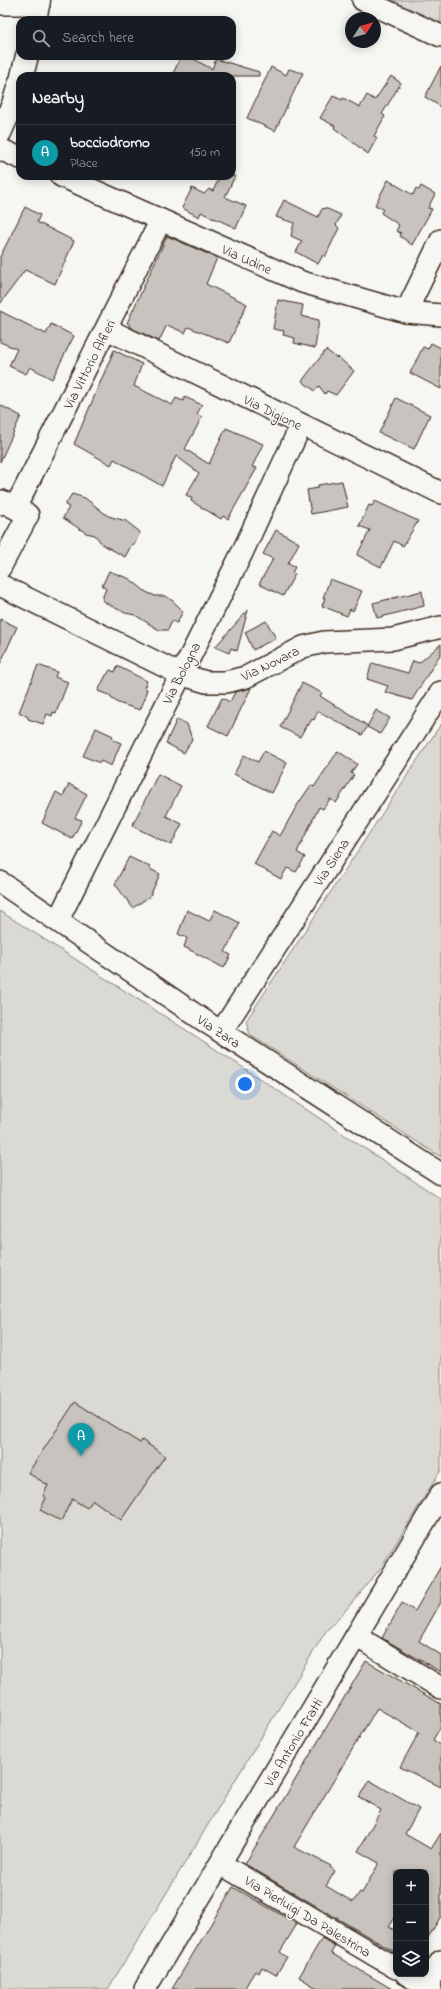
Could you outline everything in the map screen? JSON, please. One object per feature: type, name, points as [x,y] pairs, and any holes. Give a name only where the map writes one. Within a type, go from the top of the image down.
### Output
[{"type":"street","points":[[363,0],[441,36]]},
{"type":"street","points":[[0,4],[38,8]]},
{"type":"street","points":[[23,72],[26,60]]},
{"type":"street","points":[[0,133],[7,104],[16,89]]},
{"type":"street","points":[[0,149],[16,156]]},
{"type":"street","name":"Via Udine","points":[[71,180],[302,282],[406,312],[441,315]]},
{"type":"street","name":"Via Vittorio Alfieri","points":[[0,568],[28,515],[8,506],[106,329],[161,220]]},
{"type":"street","points":[[406,312],[441,240]]},
{"type":"street","name":"Via Digione","points":[[106,329],[441,493]]},
{"type":"street","name":"Via Bologna","points":[[58,920],[242,553],[301,425]]},
{"type":"street","name":"Via Novara","points":[[0,585],[180,674],[202,682],[226,682],[246,676],[303,647],[324,642],[393,639],[441,627]]},
{"type":"street","name":"Via Siena","points":[[220,1032],[441,692]]},
{"type":"street","name":"Via Zara","points":[[0,882],[58,920],[220,1032],[441,1174]]},
{"type":"street","name":"Via Antonio Fratti","points":[[145,1989],[441,1494]]},
{"type":"street","points":[[356,1636],[441,1688]]},
{"type":"street","name":"Via Pierluigi Da Palestrina","points":[[221,1864],[393,1966]]},
{"type":"street","points":[[410,1977],[427,1988],[441,1961]]},
{"type":"shaded area","points":[[370,0],[441,0],[441,29]]},
{"type":"shaded area","points":[[441,724],[441,1157],[250,1035],[246,1021]]},
{"type":"shaded area","points":[[0,911],[200,1039],[441,1199],[441,1470],[380,1569],[340,1617],[326,1631],[108,1989],[0,1989]]},
{"type":"building","points":[[179,60],[195,60],[212,69],[216,60],[219,60],[259,72],[259,76],[236,76],[236,72],[174,72]]},
{"type":"building","points":[[441,66],[441,107],[425,97]]},
{"type":"building","points":[[271,67],[286,75],[289,69],[303,73],[275,131],[247,118]]},
{"type":"building","points":[[391,76],[401,83],[382,114],[385,116],[374,136],[377,138],[368,154],[334,128],[335,126],[320,118],[333,96],[342,100],[343,98],[360,107],[367,95],[375,100]]},
{"type":"building","points":[[218,180],[233,180],[225,197],[246,206],[236,228],[201,212],[199,217],[182,208],[192,188],[204,194],[209,189],[213,191]]},
{"type":"building","points":[[388,180],[413,195],[416,188],[419,190],[421,186],[435,194],[428,208],[432,209],[412,245],[400,236],[401,233],[396,231],[399,225],[381,213],[383,209],[375,205]]},
{"type":"building","points":[[284,200],[318,217],[322,209],[325,208],[341,215],[336,225],[339,228],[325,257],[323,255],[318,264],[296,252],[302,241],[291,236],[294,223],[276,217]]},
{"type":"building","points":[[25,207],[40,215],[37,222],[74,241],[55,284],[25,270],[0,304],[0,257]]},
{"type":"building","points":[[167,236],[217,258],[206,284],[247,304],[229,343],[188,327],[185,333],[167,325],[159,341],[129,327],[130,325],[127,323]]},
{"type":"building","points":[[278,300],[303,305],[301,316],[319,320],[315,348],[294,343],[295,338],[283,335],[284,331],[273,329]]},
{"type":"building","points":[[0,311],[46,334],[51,324],[74,336],[52,379],[30,367],[26,374],[9,366],[17,349],[0,342]]},
{"type":"building","points":[[431,343],[441,348],[441,389],[410,373],[423,347],[428,349]]},
{"type":"building","points":[[114,350],[142,364],[134,386],[172,405],[176,398],[183,401],[185,397],[202,405],[197,414],[202,417],[185,449],[209,464],[226,428],[263,444],[252,467],[257,468],[228,519],[223,516],[221,519],[191,501],[192,498],[186,495],[199,473],[176,456],[162,486],[114,459],[111,465],[74,444]]},
{"type":"building","points":[[326,350],[337,358],[338,357],[354,371],[336,395],[327,391],[325,394],[319,386],[315,391],[302,381]]},
{"type":"building","points":[[396,398],[430,415],[414,449],[379,433]]},
{"type":"building","points":[[0,405],[21,416],[0,462]]},
{"type":"building","points":[[342,481],[348,507],[311,514],[307,490],[318,488],[318,485]]},
{"type":"building","points":[[72,494],[85,498],[108,516],[126,521],[140,532],[134,545],[132,544],[125,557],[102,544],[95,535],[86,533],[63,518],[69,507],[65,505]]},
{"type":"building","points":[[375,501],[418,521],[403,546],[394,541],[381,567],[357,555],[370,530],[359,526],[369,505],[372,506]]},
{"type":"building","points":[[276,530],[299,543],[288,564],[295,567],[292,573],[295,574],[283,596],[259,584],[273,559],[263,554]]},
{"type":"building","points":[[109,571],[130,579],[146,592],[155,596],[165,596],[173,601],[183,611],[177,623],[172,621],[168,630],[159,630],[135,615],[125,613],[106,603],[103,600],[103,596],[106,589],[102,586]]},
{"type":"building","points":[[330,579],[362,591],[353,611],[350,609],[347,616],[322,606],[325,598],[323,598]]},
{"type":"building","points":[[422,591],[424,606],[377,618],[373,603]]},
{"type":"building","points":[[248,610],[237,651],[231,648],[229,653],[215,647]]},
{"type":"building","points":[[0,619],[17,627],[0,664]]},
{"type":"building","points":[[266,621],[276,638],[253,650],[245,632]]},
{"type":"building","points":[[441,644],[441,653],[412,700],[385,692],[388,686],[367,679],[372,663],[408,673],[413,661],[419,663]]},
{"type":"building","points":[[38,665],[57,672],[55,677],[68,682],[56,713],[53,712],[52,716],[47,714],[43,724],[28,719],[28,717],[19,712]]},
{"type":"building","points":[[117,666],[147,681],[144,688],[147,689],[146,696],[140,710],[118,703],[111,698],[111,696],[98,691],[106,675],[110,670],[115,672]]},
{"type":"building","points":[[302,683],[322,693],[320,696],[368,726],[362,735],[318,711],[314,720],[312,719],[308,726],[307,724],[300,737],[280,727]]},
{"type":"building","points":[[251,688],[228,736],[208,726],[222,698],[230,702],[235,692]]},
{"type":"building","points":[[376,710],[390,718],[380,734],[367,727]]},
{"type":"building","points":[[177,719],[187,724],[192,739],[184,753],[166,743]]},
{"type":"building","points":[[96,728],[113,736],[111,739],[121,743],[111,766],[101,761],[100,763],[83,756]]},
{"type":"building","points":[[264,751],[287,763],[272,793],[234,774],[244,755],[258,762]]},
{"type":"building","points":[[338,751],[357,764],[351,773],[354,775],[336,803],[330,799],[323,809],[319,807],[297,852],[305,857],[296,872],[287,868],[281,879],[254,864],[272,831],[280,836],[296,807],[311,785],[314,787]]},
{"type":"building","points":[[158,774],[181,786],[166,816],[182,824],[171,845],[132,826]]},
{"type":"building","points":[[69,784],[87,794],[75,818],[82,820],[72,839],[42,823],[56,792],[63,796]]},
{"type":"building","points":[[129,857],[150,867],[150,869],[160,874],[150,896],[133,908],[115,884]]},
{"type":"building","points":[[187,910],[209,921],[215,910],[240,923],[225,952],[231,955],[224,968],[184,947],[187,938],[178,934]]},
{"type":"building","points":[[75,1402],[140,1443],[142,1440],[165,1456],[121,1520],[93,1500],[87,1508],[72,1499],[61,1521],[40,1510],[46,1498],[43,1496],[48,1485],[28,1473]]},
{"type":"building","points":[[441,1566],[441,1602],[419,1641],[441,1655],[441,1672],[382,1638],[402,1603],[415,1611]]},
{"type":"building","points":[[366,1661],[441,1704],[441,1726],[433,1740],[441,1745],[441,1787],[400,1767],[419,1732],[377,1708],[294,1847],[331,1866],[330,1867],[335,1871],[326,1886],[353,1902],[360,1892],[362,1893],[379,1863],[358,1851],[381,1810],[359,1797],[369,1780],[419,1809],[405,1834],[431,1849],[441,1833],[441,1916],[429,1936],[429,1869],[393,1869],[393,1921],[389,1927],[393,1929],[393,1951],[245,1864]]},
{"type":"building","points":[[233,1887],[297,1924],[280,1952],[287,1957],[276,1975],[262,1967],[259,1973],[255,1971],[244,1989],[172,1989]]},
{"type":"building","points":[[322,1938],[335,1946],[331,1953],[392,1989],[318,1989],[299,1977]]},
{"type":"place","name":"bocciodromo","points":[[81,1456]]}]
